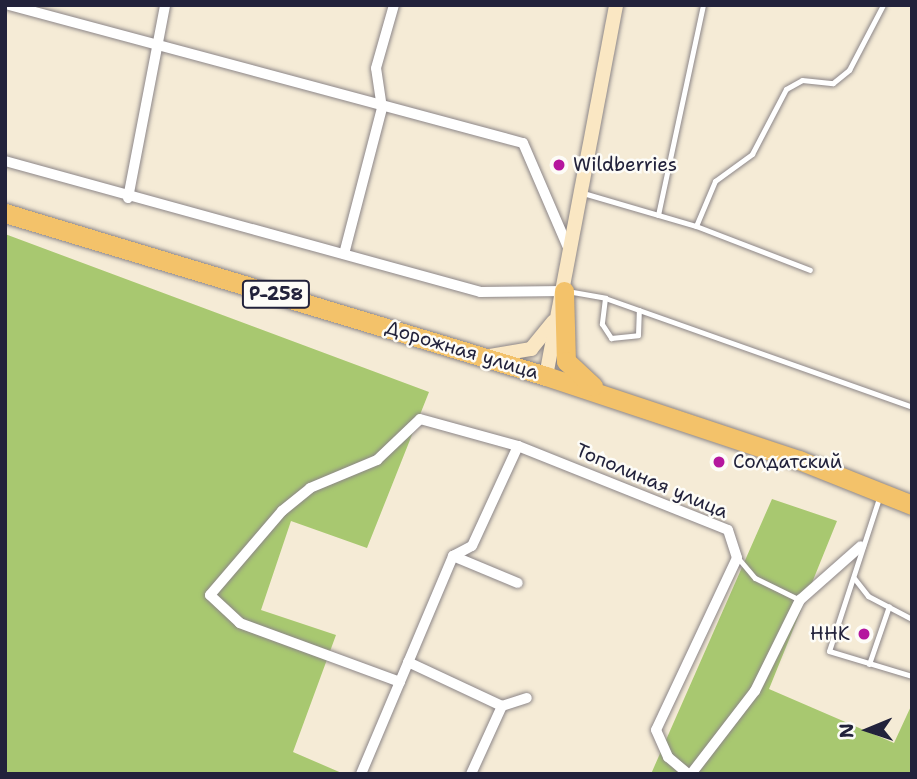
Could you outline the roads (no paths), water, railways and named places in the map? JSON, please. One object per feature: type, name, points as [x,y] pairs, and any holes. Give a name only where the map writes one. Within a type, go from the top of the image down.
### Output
[{"type":"highway","name":"Дорожная улица","points":[[8,216],[546,376],[882,492],[912,505]]},
{"type":"highway","points":[[564,291],[566,360],[608,396]]},
{"type":"street","points":[[9,5],[382,108],[523,143],[569,250]]},
{"type":"street","points":[[128,198],[162,46],[165,5]]},
{"type":"street","points":[[344,254],[382,108],[376,68],[394,5]]},
{"type":"street","points":[[546,376],[616,5]]},
{"type":"street","points":[[5,161],[128,198],[480,292],[564,291]]},
{"type":"street","points":[[480,356],[531,349],[552,324],[564,291]]},
{"type":"street","name":"Тополиная улица","points":[[400,682],[240,623],[210,595],[282,511],[310,488],[377,460],[419,419],[518,446],[716,523],[728,530],[737,558]]},
{"type":"street","points":[[361,774],[453,556],[472,546],[518,446]]},
{"type":"street","points":[[737,558],[656,730],[668,757],[690,774],[755,691],[800,600],[862,546]]},
{"type":"street","points":[[453,556],[518,583]]},
{"type":"street","points":[[408,662],[502,706],[527,698]]},
{"type":"street","points":[[471,774],[502,706]]},
{"type":"lane","points":[[53,17],[56,5]]},
{"type":"lane","points":[[658,215],[703,5]]},
{"type":"lane","points":[[696,226],[715,181],[752,154],[786,89],[802,80],[833,83],[849,70],[883,5]]},
{"type":"lane","points":[[580,192],[696,226],[810,270]]},
{"type":"lane","points":[[564,291],[604,298],[912,407]]},
{"type":"lane","points":[[604,298],[602,324],[611,338],[638,335],[639,310]]},
{"type":"lane","points":[[882,492],[829,651],[912,676]]},
{"type":"lane","points":[[737,558],[755,578],[800,600]]},
{"type":"lane","points":[[854,578],[889,606],[912,619]]},
{"type":"lane","points":[[869,664],[889,606]]},
{"type":"place","name":"Wildberries","points":[[559,165]]},
{"type":"place","name":"Солдатский","points":[[719,462]]},
{"type":"place","name":"ННК","points":[[864,634]]}]
